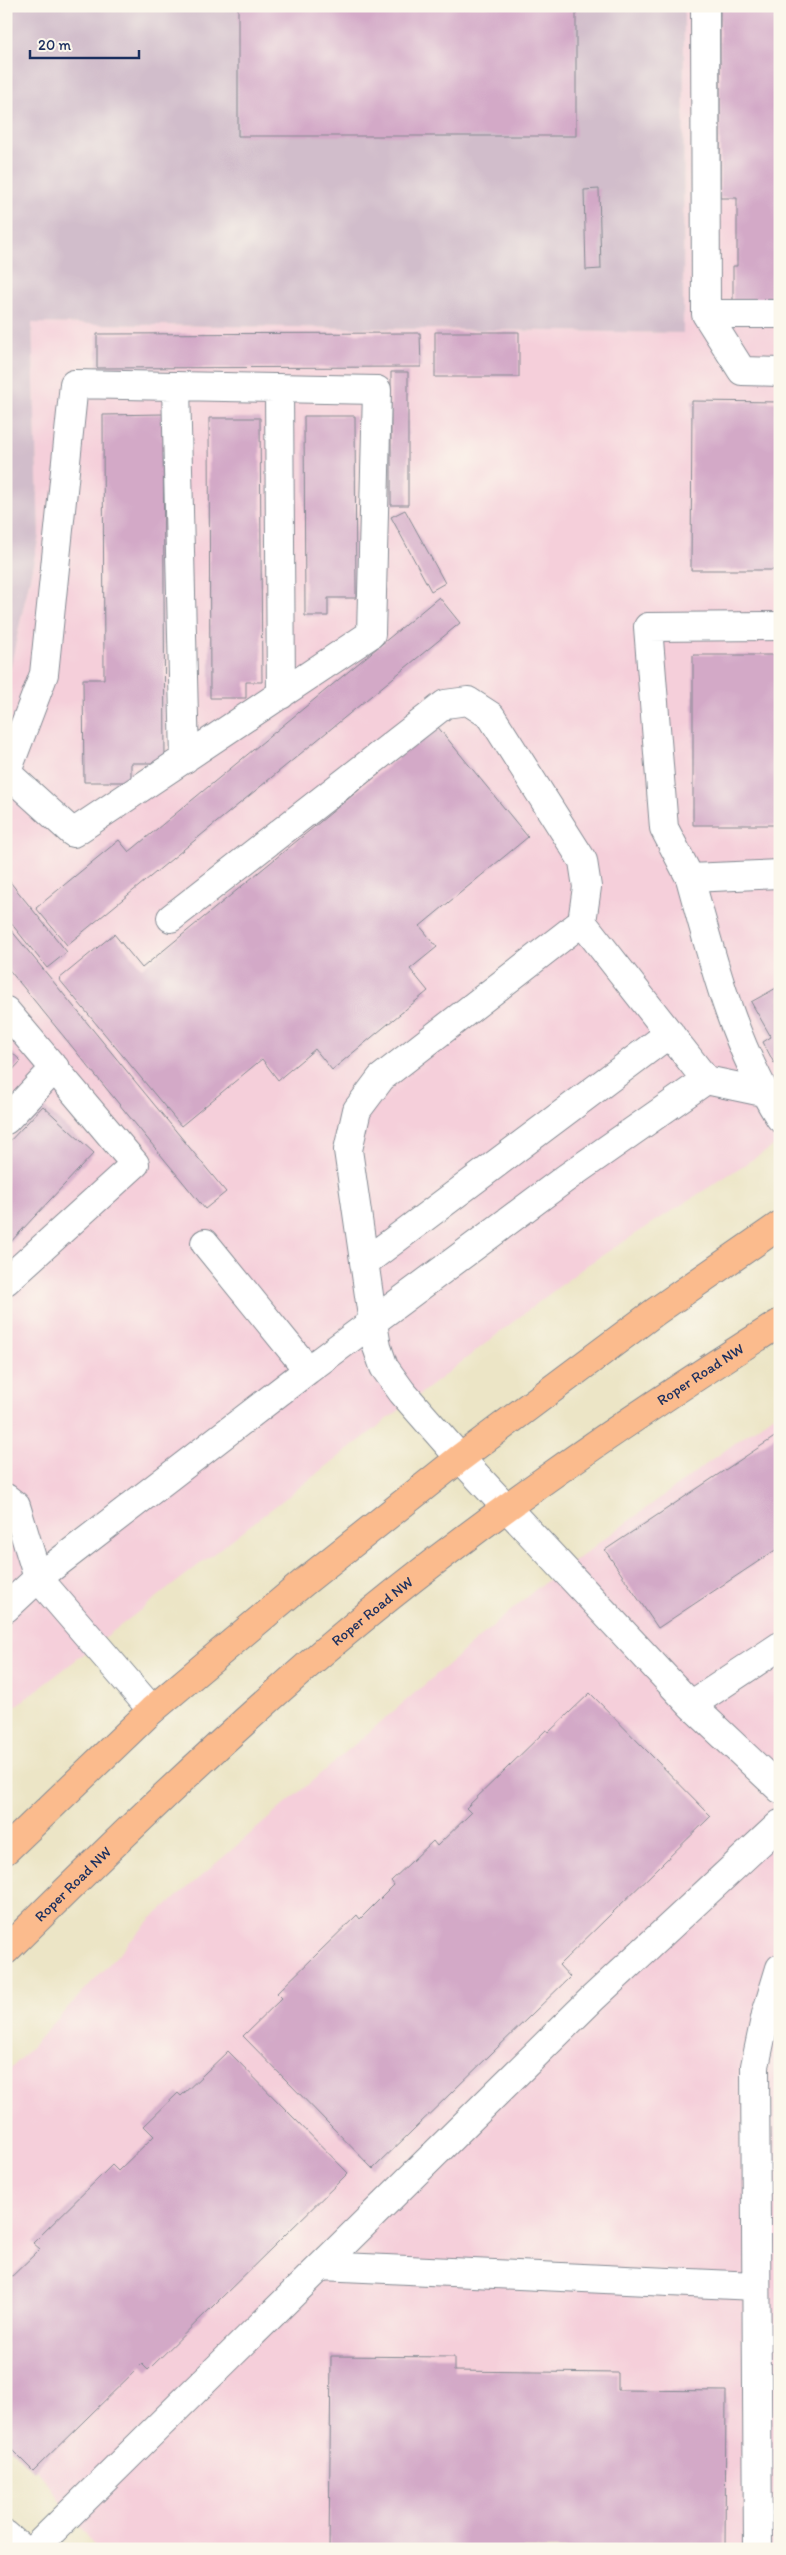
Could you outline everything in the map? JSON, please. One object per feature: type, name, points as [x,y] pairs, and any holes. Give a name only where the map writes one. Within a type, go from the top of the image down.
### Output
[{"type":"main road","points":[[6,1850],[152,1710],[303,1583],[460,1458],[655,1312],[780,1225]]},
{"type":"main road","name":"Roper Road NW","points":[[6,1950],[133,1824],[325,1651],[446,1554],[508,1509],[640,1414],[780,1323]]},
{"type":"street","points":[[705,6],[706,314],[742,371],[780,372]]},
{"type":"street","points":[[706,314],[780,314]]},
{"type":"street","points":[[74,384],[279,388],[377,390],[372,634],[73,834],[7,774],[44,674],[74,384]]},
{"type":"street","points":[[176,386],[185,759]]},
{"type":"street","points":[[279,388],[281,695]]},
{"type":"street","points":[[780,626],[648,627],[664,828],[690,878],[717,978],[734,1030],[763,1092],[780,1118]]},
{"type":"street","points":[[171,918],[445,704],[468,701],[491,716],[583,861],[587,887],[582,922],[380,1078],[357,1110],[348,1150],[377,1347],[384,1367],[402,1392],[460,1458],[691,1705],[780,1789]]},
{"type":"street","points":[[690,878],[780,874]]},
{"type":"street","points":[[582,922],[706,1080],[763,1092]]},
{"type":"street","points":[[6,1011],[135,1164],[6,1282]]},
{"type":"street","points":[[364,1263],[670,1033]]},
{"type":"street","points":[[6,1120],[55,1068]]},
{"type":"street","points":[[6,1608],[38,1578],[308,1370],[566,1178],[706,1080]]},
{"type":"street","points":[[205,1243],[308,1370]]},
{"type":"street","points":[[6,1498],[16,1506],[38,1578],[152,1710]]},
{"type":"street","points":[[691,1705],[780,1646]]},
{"type":"street","points":[[34,2549],[592,1999],[780,1824]]},
{"type":"street","points":[[758,2549],[755,2066],[766,2014],[780,1968]]},
{"type":"street","points":[[321,2266],[755,2286]]},
{"type":"street","points":[[6,2535],[22,2549]]},
{"type":"shaded area","points":[[6,6],[684,6],[683,333],[32,323],[39,536],[6,687]]},
{"type":"shaded area","points":[[684,6],[780,6],[780,1142],[587,1265],[6,1714],[6,687],[39,536],[32,323],[683,333]]},
{"type":"shaded area","points":[[780,1410],[780,2549],[97,2549],[28,2458],[6,2437],[6,2074],[151,1919],[536,1589]]},
{"type":"building","points":[[238,6],[576,6],[576,136],[238,136]]},
{"type":"building","points":[[720,6],[780,6],[780,306],[733,306],[733,266],[737,266],[737,198],[720,198]]},
{"type":"building","points":[[6,159],[11,194],[6,194]]},
{"type":"building","points":[[599,189],[601,269],[586,270],[584,190]]},
{"type":"building","points":[[435,332],[519,332],[519,377],[435,377]]},
{"type":"building","points":[[420,333],[421,367],[97,368],[97,334]]},
{"type":"building","points":[[391,372],[408,372],[408,505],[391,505]]},
{"type":"building","points":[[692,401],[780,402],[780,570],[691,570]]},
{"type":"building","points":[[163,414],[165,763],[131,763],[131,782],[84,782],[83,679],[104,679],[103,415]]},
{"type":"building","points":[[304,416],[355,416],[356,598],[328,598],[328,616],[305,616]]},
{"type":"building","points":[[209,418],[260,418],[262,682],[246,682],[246,698],[210,698]]},
{"type":"building","points":[[405,510],[445,583],[431,591],[391,517]]},
{"type":"building","points":[[439,597],[460,623],[67,945],[36,908],[119,840],[129,852]]},
{"type":"building","points":[[693,655],[780,655],[780,825],[693,825]]},
{"type":"building","points":[[437,726],[528,837],[420,926],[437,947],[410,969],[428,991],[332,1070],[315,1049],[278,1080],[262,1059],[181,1126],[59,979],[114,934],[142,968]]},
{"type":"building","points":[[6,877],[67,952],[47,968],[6,917]]},
{"type":"building","points":[[6,924],[226,1192],[205,1209],[6,966]]},
{"type":"building","points":[[780,986],[780,1060],[774,1063],[763,1042],[771,1037],[751,1002]]},
{"type":"building","points":[[6,1047],[21,1061],[6,1077]]},
{"type":"building","points":[[43,1106],[94,1153],[6,1247],[6,1145]]},
{"type":"building","points":[[779,1434],[780,1547],[658,1628],[605,1550]]},
{"type":"building","points":[[590,1693],[711,1816],[559,1965],[570,1977],[373,2169],[243,2036],[282,1998],[277,1993],[357,1915],[360,1919],[394,1885],[391,1881],[433,1841],[437,1846],[471,1813],[466,1808],[546,1730],[549,1732]]},
{"type":"building","points":[[228,2051],[348,2173],[148,2370],[142,2364],[33,2471],[6,2444],[6,2282],[40,2249],[33,2243],[112,2165],[118,2171],[154,2136],[144,2126],[178,2093],[181,2096]]},
{"type":"building","points":[[331,2356],[454,2357],[454,2371],[618,2373],[618,2390],[726,2391],[725,2549],[329,2549]]}]
